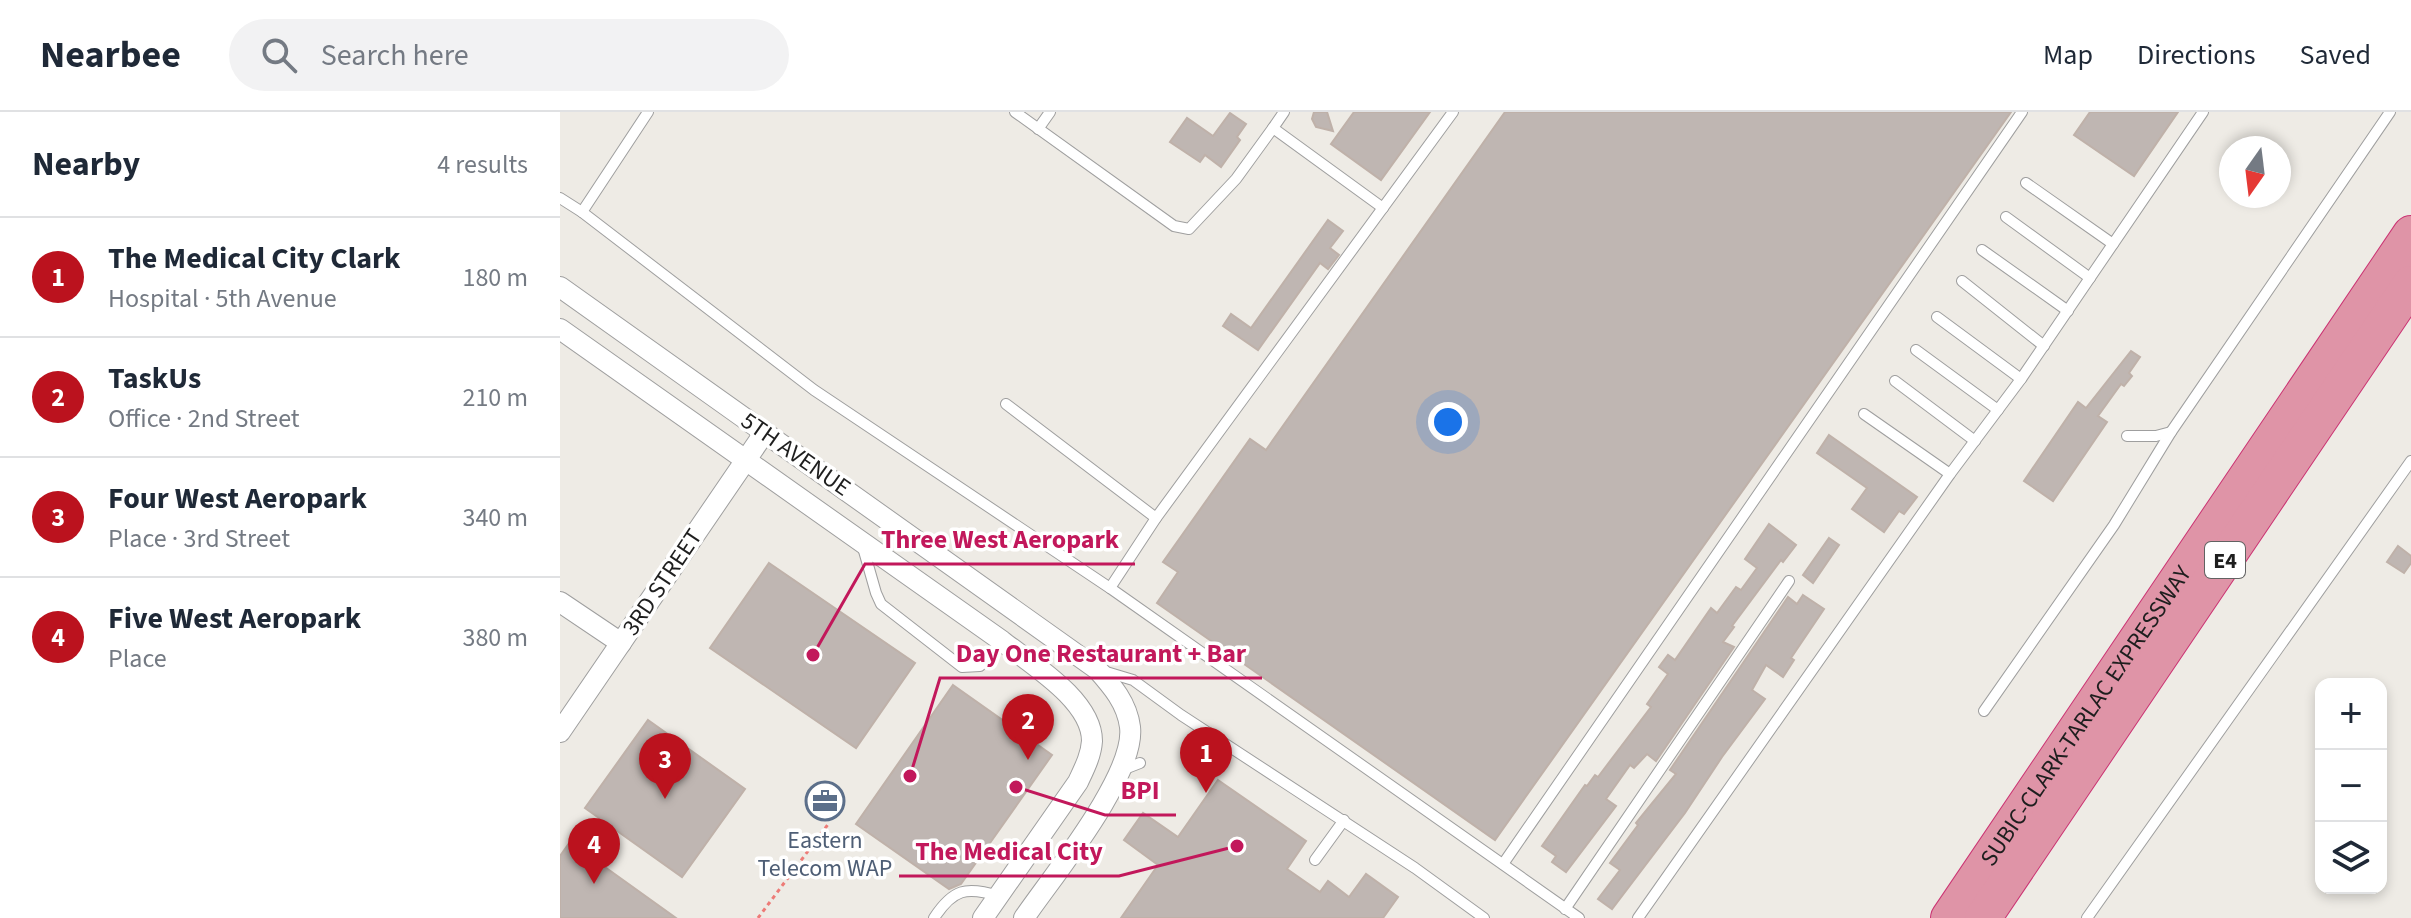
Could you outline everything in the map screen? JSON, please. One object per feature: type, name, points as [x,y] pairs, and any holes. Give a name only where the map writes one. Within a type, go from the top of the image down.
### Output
[{"type":"highway","name":"SUBIC-CLARK-TARLAC EXPRESSWAY","points":[[1949,918],[2411,234]]},
{"type":"highway","name":"SUBIC-CLARK-TARLAC EXPRESSWAY","points":[[1983,918],[2411,284]]},
{"type":"street","name":"5TH AVENUE","points":[[560,287],[1097,669],[1120,696],[1130,728],[1131,766],[1025,916]]},
{"type":"street","name":"5TH AVENUE","points":[[560,329],[1002,641],[1070,695],[1085,717],[1092,739],[1088,759],[999,896]]},
{"type":"street","name":"3RD STREET","points":[[560,732],[765,432]]},
{"type":"street","points":[[560,602],[621,643]]},
{"type":"street","points":[[983,918],[999,896],[1025,916]]},
{"type":"lane","points":[[582,212],[648,112]]},
{"type":"lane","points":[[1015,112],[1174,226],[1189,229],[1236,179],[1284,112]]},
{"type":"lane","points":[[1038,129],[1050,112]]},
{"type":"lane","points":[[1110,588],[1156,518],[1453,112]]},
{"type":"lane","points":[[1503,864],[2022,112]]},
{"type":"lane","points":[[1638,918],[1950,474],[2021,379],[2203,112]]},
{"type":"lane","points":[[1984,711],[2114,525],[2171,432],[2390,112]]},
{"type":"lane","points":[[1273,128],[1383,208]]},
{"type":"lane","points":[[2026,183],[2113,244]]},
{"type":"lane","points":[[560,198],[814,390],[1110,588],[1579,918]]},
{"type":"lane","points":[[2006,217],[2090,278]]},
{"type":"lane","points":[[1982,250],[2068,311]]},
{"type":"lane","points":[[1962,281],[2044,346]]},
{"type":"lane","points":[[1937,317],[2021,379]]},
{"type":"lane","points":[[1916,350],[1998,410]]},
{"type":"lane","points":[[1895,381],[1975,441]]},
{"type":"lane","points":[[1006,404],[1156,518]]},
{"type":"lane","points":[[1864,414],[1950,474]]},
{"type":"lane","points":[[2127,436],[2156,436],[2171,432]]},
{"type":"lane","points":[[2087,918],[2411,461]]},
{"type":"lane","points":[[861,542],[881,604],[962,667],[980,666],[1002,641]]},
{"type":"lane","points":[[1565,909],[1789,581]]},
{"type":"lane","points":[[1097,669],[1133,680],[1181,715],[1344,820],[1484,918]]},
{"type":"lane","points":[[1315,860],[1344,820]]},
{"type":"lane","points":[[934,918],[945,901],[956,893],[977,889],[999,896]]},
{"type":"path","points":[[758,918],[829,823]]},
{"type":"building","points":[[1314,112],[1327,112],[1333,131],[1316,127],[1312,119]]},
{"type":"building","points":[[1354,112],[1430,112],[1381,180],[1331,144]]},
{"type":"building","points":[[1505,112],[2011,112],[1495,840],[1157,603],[1178,572],[1163,562],[1250,439],[1266,450]]},
{"type":"building","points":[[2090,112],[2178,112],[2134,176],[2074,135]]},
{"type":"building","points":[[1230,113],[1246,124],[1237,137],[1240,140],[1221,167],[1205,155],[1200,162],[1170,142],[1187,118],[1213,136]]},
{"type":"building","points":[[1328,220],[1343,231],[1330,248],[1339,255],[1328,269],[1320,263],[1258,350],[1223,326],[1231,314],[1251,328]]},
{"type":"building","points":[[2131,351],[2140,357],[2129,373],[2132,376],[2124,386],[2121,384],[2098,416],[2107,422],[2053,501],[2024,481],[2078,402],[2086,408]]},
{"type":"building","points":[[1829,435],[1917,497],[1904,514],[1899,511],[1884,532],[1852,509],[1867,488],[1817,453]]},
{"type":"building","points":[[1769,524],[1796,545],[1783,562],[1781,560],[1732,626],[1723,642],[1734,647],[1656,761],[1647,754],[1634,768],[1630,765],[1606,799],[1616,806],[1566,872],[1552,862],[1556,856],[1542,846],[1585,785],[1595,775],[1598,777],[1651,707],[1647,704],[1668,674],[1659,667],[1668,655],[1675,660],[1711,608],[1717,613],[1736,587],[1741,590],[1757,568],[1745,559]]},
{"type":"building","points":[[1829,538],[1839,545],[1813,583],[1803,575]]},
{"type":"building","points":[[2398,546],[2411,556],[2411,563],[2404,573],[2387,562]]},
{"type":"building","points":[[769,563],[915,663],[856,748],[710,648]]},
{"type":"building","points":[[1803,595],[1824,609],[1791,658],[1794,660],[1783,677],[1766,665],[1752,690],[1765,699],[1685,813],[1612,909],[1598,899],[1620,870],[1610,863],[1638,825],[1636,823],[1676,774],[1670,770],[1788,597],[1797,604]]},
{"type":"building","points":[[953,685],[1052,755],[961,884],[949,889],[856,824]]},
{"type":"building","points":[[648,720],[745,789],[682,877],[585,808]]},
{"type":"building","points":[[1218,780],[1306,841],[1287,869],[1320,892],[1328,881],[1349,897],[1366,874],[1398,897],[1383,918],[1121,918],[1158,865],[1124,840],[1143,813],[1178,837]]},
{"type":"building","points":[[570,842],[676,918],[560,918],[560,856]]},
{"type":"place","name":"Three West Aeropark","points":[[813,655]]},
{"type":"place","name":"TaskUs","points":[[1028,760]]},
{"type":"place","name":"Day One Restaurant + Bar","points":[[910,776]]},
{"type":"place","name":"BPI","points":[[1016,787]]},
{"type":"place","name":"The Medical City Clark","points":[[1206,793]]},
{"type":"place","name":"Four West Aeropark","points":[[665,799]]},
{"type":"place","name":"Eastern Telecom WAP","points":[[825,801]]},
{"type":"place","name":"The Medical City","points":[[1237,846]]},
{"type":"place","name":"Five West Aeropark","points":[[594,884]]}]
